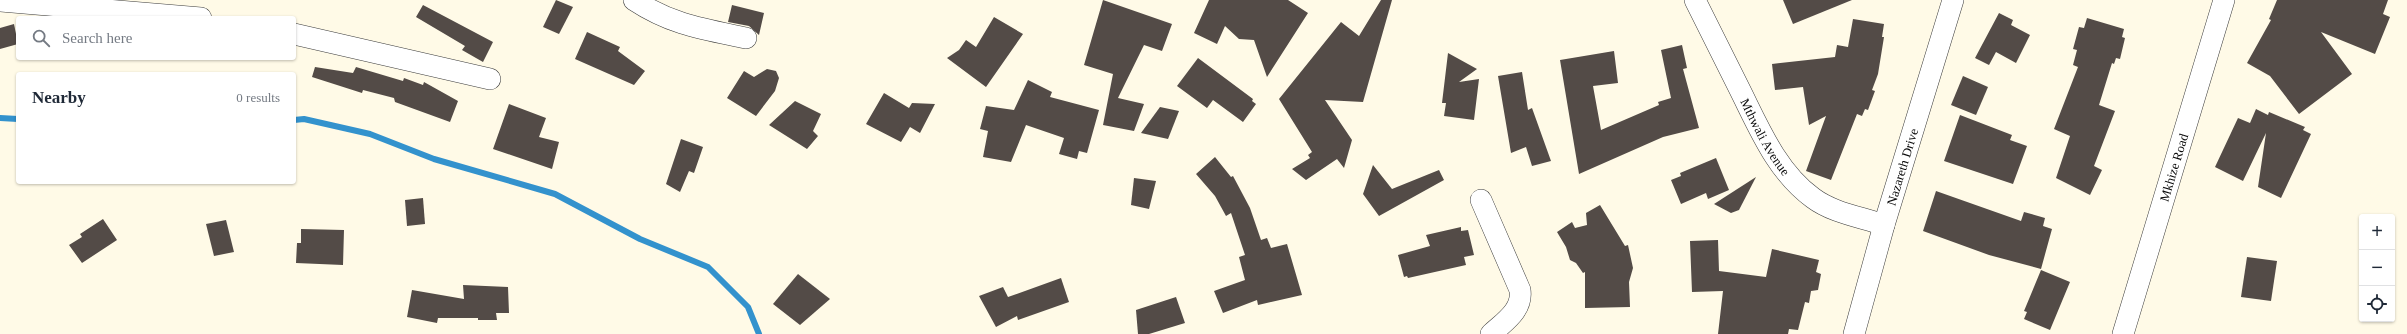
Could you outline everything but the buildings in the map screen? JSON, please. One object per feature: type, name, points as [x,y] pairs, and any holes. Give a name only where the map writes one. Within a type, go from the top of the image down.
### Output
[{"type":"street","points":[[198,0],[201,16]]},
{"type":"street","points":[[634,0],[655,13],[680,24],[746,38]]},
{"type":"street","name":"Mthwali Avenue","points":[[1695,0],[1762,134],[1782,165],[1798,185],[1813,199],[1832,209],[1884,225]]},
{"type":"street","name":"Nazareth Drive","points":[[1854,334],[1884,225],[1953,0]]},
{"type":"street","name":"Mkhize Road","points":[[2123,334],[2224,0]]},
{"type":"street","points":[[0,1],[177,16]]},
{"type":"street","points":[[296,34],[490,79]]},
{"type":"street","points":[[1481,200],[1520,290],[1521,299],[1517,309],[1491,334]]},
{"type":"waterway","points":[[0,118],[16,119]]},
{"type":"waterway","points":[[296,120],[304,119],[370,134],[434,159],[555,194],[640,239],[708,267],[748,307],[759,334]]}]
